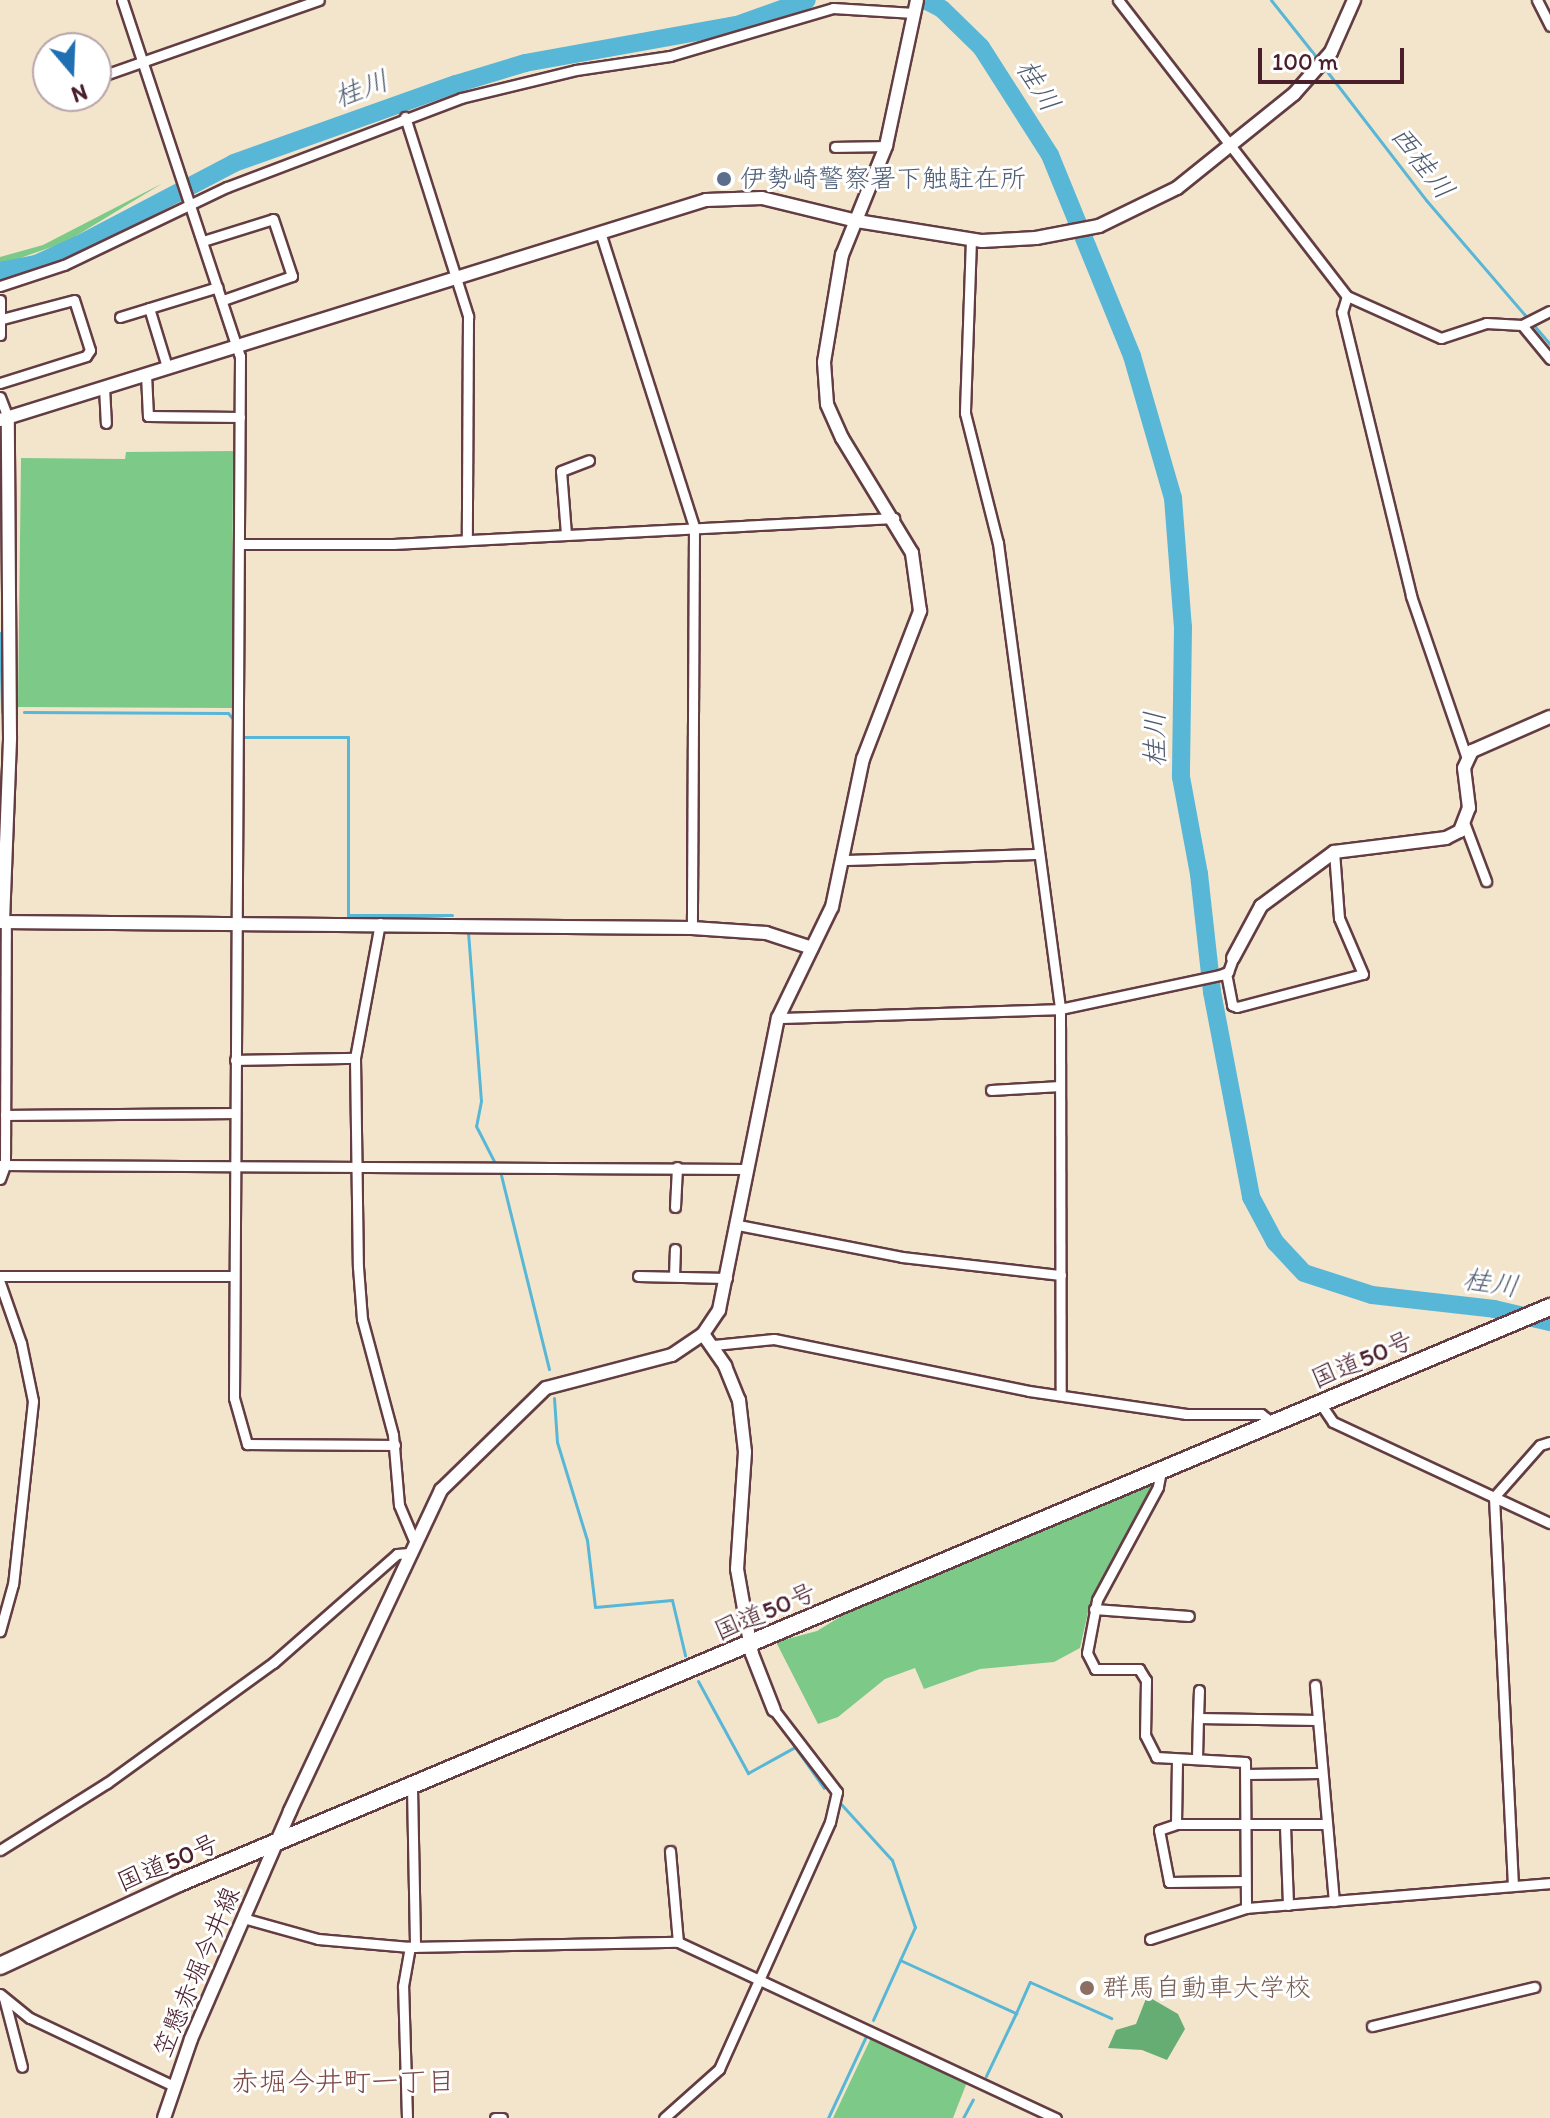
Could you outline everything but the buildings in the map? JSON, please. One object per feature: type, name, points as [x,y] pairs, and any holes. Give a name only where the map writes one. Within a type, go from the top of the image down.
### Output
[{"type":"highway","name":"国道50号","points":[[0,1966],[179,1883],[1544,1309]]},
{"type":"street","points":[[122,0],[238,344],[233,1390],[247,1444],[395,1445]]},
{"type":"street","points":[[112,73],[319,0]]},
{"type":"street","points":[[1118,0],[1347,296],[1441,338],[1486,323],[1527,323],[1550,311]]},
{"type":"street","points":[[4,419],[600,232],[731,197],[762,198],[857,221],[971,239],[1066,234],[1095,227],[1157,200],[1231,146],[1322,65],[1354,0]]},
{"type":"street","points":[[1537,0],[1550,26]]},
{"type":"street","points":[[0,286],[64,265],[227,187],[405,117],[561,73],[670,56],[833,8],[915,7],[886,146],[842,255],[824,362],[827,404],[849,451],[894,518],[917,569],[920,611],[863,759],[832,907],[778,1018],[727,1278],[719,1310],[703,1334],[714,1345],[739,1400],[744,1436],[735,1557],[751,1644],[774,1710],[837,1792],[826,1834],[719,2069],[664,2118]]},
{"type":"street","points":[[405,117],[468,320],[467,540]]},
{"type":"street","points":[[835,147],[886,146]]},
{"type":"street","points":[[203,241],[273,219],[278,233],[292,276],[223,300]]},
{"type":"street","points":[[600,232],[694,527],[692,928]]},
{"type":"street","points":[[971,239],[965,413],[998,543],[1060,1009],[1061,1395]]},
{"type":"street","points":[[120,317],[218,287]]},
{"type":"street","points":[[1347,296],[1342,312],[1411,596],[1467,759],[1465,825],[1486,881]]},
{"type":"street","points":[[0,300],[0,335]]},
{"type":"street","points":[[0,383],[86,356],[90,350],[74,300],[2,319]]},
{"type":"street","points":[[149,308],[167,367]]},
{"type":"street","points":[[1527,323],[1550,359]]},
{"type":"street","points":[[146,374],[148,416],[240,417]]},
{"type":"street","points":[[104,387],[106,423]]},
{"type":"street","points":[[0,397],[4,419],[10,737],[3,922],[5,1115],[0,1179]]},
{"type":"street","points":[[566,534],[561,471],[589,460]]},
{"type":"street","points":[[239,544],[467,540],[894,518]]},
{"type":"street","points":[[1467,759],[1480,745],[1550,717]]},
{"type":"street","points":[[778,1018],[1060,1009],[1223,974],[1261,906],[1334,852],[1446,838],[1465,825]]},
{"type":"street","points":[[1223,974],[1232,1005],[1237,1007],[1363,974],[1339,918],[1334,852]]},
{"type":"street","points":[[843,860],[1039,854]]},
{"type":"street","points":[[3,922],[692,928],[766,933],[812,948]]},
{"type":"street","points":[[0,1850],[107,1783],[273,1663],[379,1568],[411,1547],[399,1505],[395,1445],[362,1319],[355,1058],[380,923]]},
{"type":"street","points":[[235,1060],[355,1058]]},
{"type":"street","points":[[991,1090],[1060,1086]]},
{"type":"street","points":[[5,1115],[234,1113]]},
{"type":"street","points":[[2,1165],[748,1169]]},
{"type":"street","points":[[675,1207],[677,1167]]},
{"type":"street","points":[[738,1225],[888,1255],[1061,1275]]},
{"type":"street","points":[[674,1276],[675,1249]]},
{"type":"street","points":[[0,1276],[233,1276]]},
{"type":"street","points":[[638,1276],[727,1278]]},
{"type":"street","points":[[0,1283],[21,1343],[33,1407],[13,1584],[0,1631]]},
{"type":"street","name":"笠懸赤堀今井線","points":[[164,2118],[174,2086],[275,1845],[411,1547],[441,1490],[538,1394],[554,1385],[672,1355],[703,1334]]},
{"type":"street","points":[[714,1345],[774,1339],[1061,1395],[1186,1414],[1261,1414],[1273,1423]]},
{"type":"street","points":[[1320,1403],[1333,1422],[1550,1523]]},
{"type":"street","points":[[1513,1886],[1494,1497],[1540,1445],[1550,1442]]},
{"type":"street","points":[[1161,1471],[1158,1487],[1094,1609],[1087,1653],[1092,1666],[1139,1669],[1146,1680],[1145,1735],[1153,1754],[1177,1759],[1242,1760],[1246,1774],[1246,1908]]},
{"type":"street","points":[[1094,1609],[1189,1616]]},
{"type":"street","points":[[1315,1685],[1324,1824],[1334,1901]]},
{"type":"street","points":[[1197,1758],[1199,1690]]},
{"type":"street","points":[[1198,1718],[1317,1720]]},
{"type":"street","points":[[1176,1824],[1177,1759]]},
{"type":"street","points":[[1246,1774],[1321,1773]]},
{"type":"street","points":[[407,2118],[403,1986],[413,1947],[412,1787]]},
{"type":"street","points":[[1245,1881],[1169,1882],[1159,1830],[1176,1824],[1324,1824]]},
{"type":"street","points":[[1285,1826],[1288,1905]]},
{"type":"street","points":[[670,1851],[678,1942]]},
{"type":"street","points":[[1150,1939],[1246,1908],[1550,1883]]},
{"type":"street","points":[[243,1918],[307,1937],[413,1947],[678,1942],[1056,2118]]},
{"type":"street","points":[[1372,2026],[1534,1987]]},
{"type":"street","points":[[2,1996],[47,2027],[174,2086]]},
{"type":"street","points":[[2,1996],[22,2067]]},
{"type":"street","points":[[495,2118],[502,2118]]},
{"type":"green space","points":[[163,183],[66,242],[0,265],[0,257],[43,245]]},
{"type":"green space","points":[[233,451],[232,708],[18,707],[21,458],[125,459],[126,452]]},
{"type":"green space","points":[[1152,1484],[1118,1557],[1091,1599],[1080,1648],[1054,1662],[980,1669],[924,1689],[915,1668],[885,1679],[838,1717],[818,1724],[776,1642],[817,1631],[848,1612]]},
{"type":"green space","points":[[1147,1996],[1178,2014],[1185,2029],[1167,2060],[1142,2050],[1108,2048],[1116,2030],[1136,2024]]},
{"type":"green space","points":[[871,2038],[967,2082],[953,2118],[833,2118]]},
{"type":"waterway","name":"桂川","points":[[0,271],[36,264],[78,245],[234,163],[456,84],[525,63],[737,25],[807,0]]},
{"type":"waterway","name":"桂川","points":[[925,0],[942,9],[981,47],[1050,155],[1132,356],[1173,498],[1183,627],[1181,777],[1199,874],[1212,992],[1251,1197],[1275,1242],[1304,1273],[1372,1295],[1494,1309],[1550,1322]]},
{"type":"waterway","name":"西桂川","points":[[1271,0],[1318,59]]},
{"type":"waterway","name":"西桂川","points":[[1322,65],[1426,200],[1550,344]]},
{"type":"waterway","points":[[0,633],[2,712]]},
{"type":"waterway","points":[[24,712],[228,713],[232,718]]},
{"type":"waterway","points":[[244,737],[348,737],[348,915],[452,915]]},
{"type":"waterway","points":[[468,932],[481,1101],[476,1126],[496,1165]]},
{"type":"waterway","points":[[500,1171],[549,1369]]},
{"type":"waterway","points":[[554,1398],[557,1442],[587,1540],[595,1607],[672,1600],[685,1655]]},
{"type":"waterway","points":[[698,1681],[748,1773],[795,1747],[824,1788]]},
{"type":"waterway","points":[[841,1804],[892,1860],[915,1927],[873,2020]]},
{"type":"waterway","points":[[900,1960],[1016,2013],[986,2076]]},
{"type":"waterway","points":[[1016,2013],[1030,1982],[1111,2018]]},
{"type":"waterway","points":[[828,2118],[866,2036]]},
{"type":"waterway","points":[[963,2118],[973,2099]]},
{"type":"place","name":"伊勢崎警察署下触駐在所","points":[[724,179]]},
{"type":"place","name":"群馬自動車大学校","points":[[1087,1988]]},
{"type":"district","name":"赤堀今井町一丁目","points":[[343,2081]]}]
